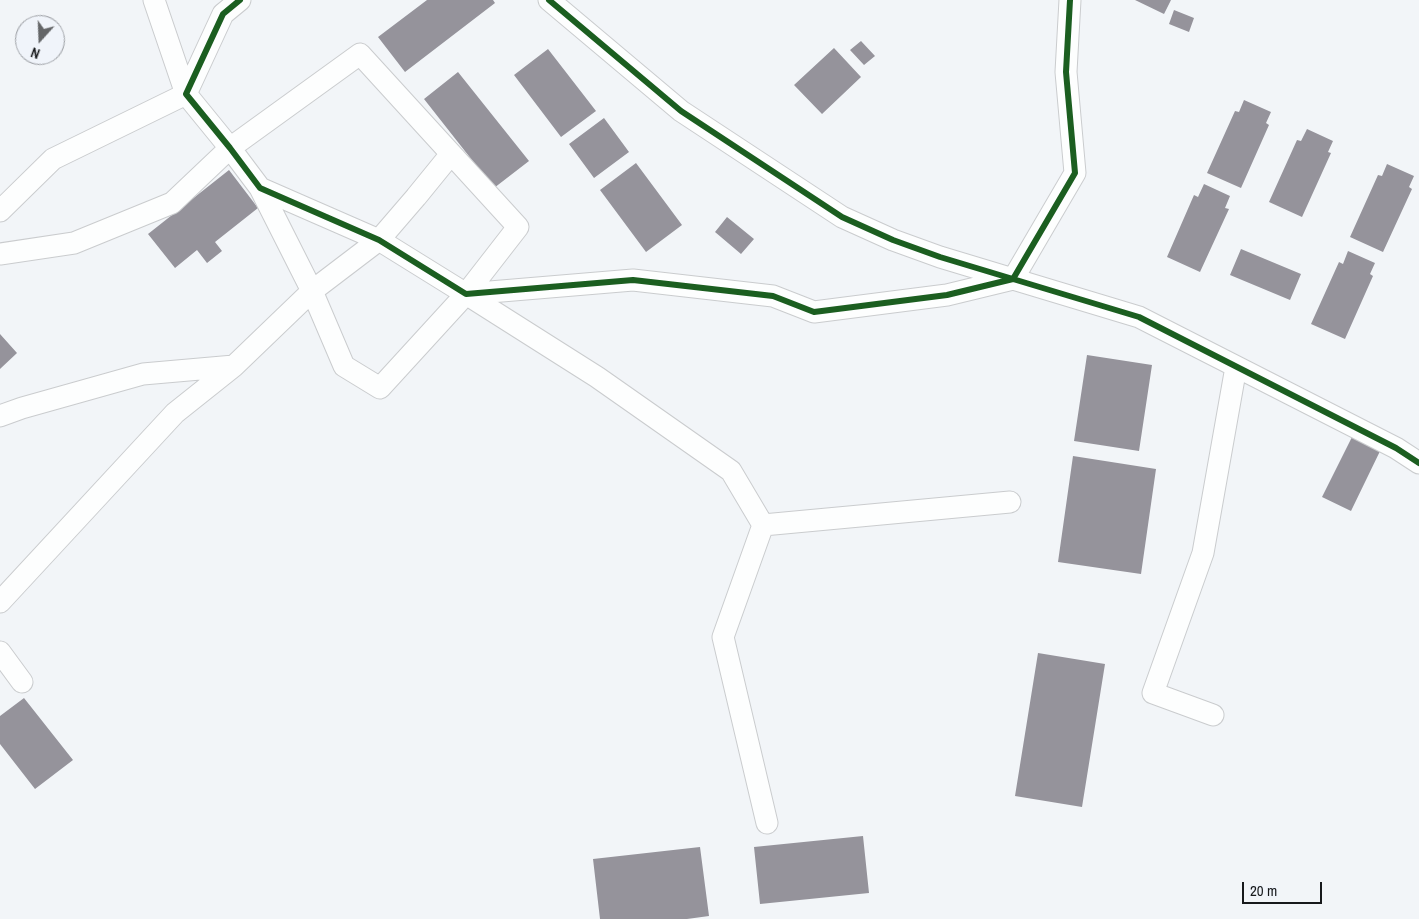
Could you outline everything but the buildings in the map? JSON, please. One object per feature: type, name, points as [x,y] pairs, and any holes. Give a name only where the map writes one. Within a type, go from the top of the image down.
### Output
[{"type":"street","points":[[0,254],[74,243],[172,203],[230,148],[360,54],[518,227],[466,294],[380,388],[344,366],[312,291],[260,188],[230,148],[186,94],[154,0]]},
{"type":"street","points":[[0,211],[53,159],[186,94],[223,14],[240,0]]},
{"type":"street","points":[[549,0],[680,111],[842,217],[893,240],[940,257],[1139,317],[1396,448],[1419,463]]},
{"type":"street","points":[[466,294],[632,280],[773,296],[814,312],[946,295],[1013,279],[1075,173],[1066,72],[1070,0]]},
{"type":"street","points":[[0,602],[175,413],[234,366],[312,291],[378,240],[451,154]]},
{"type":"street","points":[[260,188],[378,240],[597,377],[732,471],[763,525],[723,637],[767,823]]},
{"type":"street","points":[[0,416],[143,374],[234,366]]},
{"type":"street","points":[[1213,715],[1153,693],[1203,553],[1236,367]]},
{"type":"street","points":[[763,525],[1010,502]]},
{"type":"street","points":[[0,652],[22,682]]},
{"type":"cycle path","points":[[240,0],[223,14],[186,94],[260,188],[379,240],[466,294],[633,280],[773,296],[814,312],[947,295],[1013,279],[1075,173],[1066,72],[1070,0]]},
{"type":"cycle path","points":[[549,0],[681,111],[842,217],[893,240],[940,257],[1139,317],[1396,448],[1419,463]]}]
